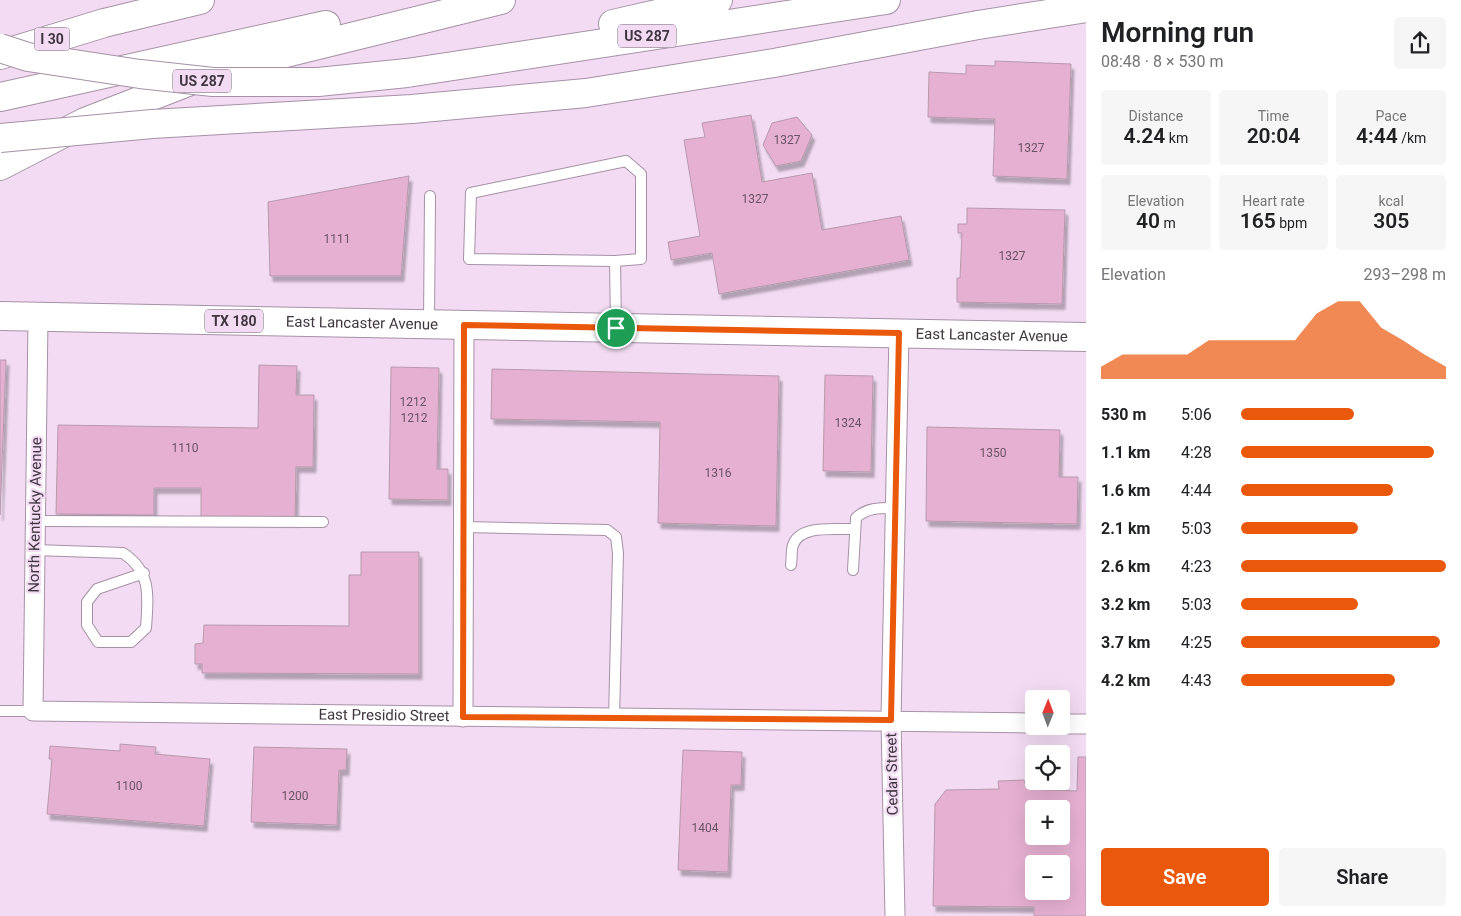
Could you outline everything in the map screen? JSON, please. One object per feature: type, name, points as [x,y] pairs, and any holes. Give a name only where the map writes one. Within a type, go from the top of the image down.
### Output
[{"type":"main road","name":"I 30","points":[[0,55],[104,23],[200,0]]},
{"type":"main road","points":[[0,97],[288,33],[451,0]]},
{"type":"main road","points":[[0,166],[85,122],[193,80],[282,54],[501,0]]},
{"type":"main road","points":[[407,73],[718,0]]},
{"type":"main road","name":"US 287","points":[[0,48],[28,57],[140,74],[213,82],[318,82],[407,73],[886,0]]},
{"type":"main road","points":[[0,138],[152,124],[412,109],[586,93],[765,64],[978,24],[1086,8]]},
{"type":"main road","name":"East Lancaster Avenue","points":[[0,316],[1086,336]]},
{"type":"street","name":"North Kentucky Avenue","points":[[33,711],[38,318]]},
{"type":"street","points":[[463,717],[464,325]]},
{"type":"street","name":"Cedar Street","points":[[895,916],[891,720],[899,333]]},
{"type":"street","name":"East Presidio Street","points":[[33,711],[1025,723]]},
{"type":"street","points":[[1070,724],[1086,724]]},
{"type":"lane","points":[[626,161],[641,174],[641,258],[615,261],[470,259],[471,193],[626,161]]},
{"type":"lane","points":[[429,325],[430,196]]},
{"type":"lane","points":[[615,261],[616,328]]},
{"type":"lane","points":[[853,570],[856,518],[862,512],[896,508]]},
{"type":"lane","points":[[35,522],[323,522]]},
{"type":"lane","points":[[464,527],[607,530],[616,537],[618,552],[614,718]]},
{"type":"lane","points":[[791,565],[792,546],[800,534],[807,531],[854,529]]},
{"type":"lane","points":[[35,550],[123,553],[133,560],[144,573],[148,598],[146,628],[131,642],[98,642],[87,625],[87,602],[97,589],[144,573]]},
{"type":"lane","points":[[0,711],[33,711]]},
{"type":"building","points":[[995,61],[1071,64],[1067,179],[993,176],[995,119],[928,117],[929,72],[966,74],[966,65],[995,66]]},
{"type":"building","points":[[751,115],[762,182],[812,173],[822,230],[901,216],[909,260],[719,294],[712,253],[671,260],[668,242],[700,236],[684,140],[705,137],[702,123]]},
{"type":"building","points":[[797,117],[812,135],[801,161],[776,166],[763,145],[772,123]]},
{"type":"building","points":[[409,176],[401,276],[270,276],[268,202]]},
{"type":"building","points":[[967,208],[1065,210],[1062,304],[957,302],[957,278],[960,278],[962,233],[958,233],[958,224],[967,224]]},
{"type":"building","points":[[0,360],[6,360],[0,515]]},
{"type":"building","points":[[259,365],[297,366],[296,395],[314,395],[313,467],[296,467],[295,521],[201,519],[201,488],[154,488],[154,515],[56,514],[58,425],[258,428]]},
{"type":"building","points":[[391,367],[439,368],[437,469],[448,469],[448,500],[389,499]]},
{"type":"building","points":[[492,369],[779,376],[776,526],[658,523],[660,422],[491,419]]},
{"type":"building","points":[[825,375],[873,376],[871,472],[823,471]]},
{"type":"building","points":[[927,427],[1060,430],[1059,477],[1078,477],[1077,524],[926,521]]},
{"type":"building","points":[[361,552],[419,552],[419,674],[202,673],[202,664],[195,664],[195,644],[203,643],[204,625],[349,626],[349,575],[361,575]]},
{"type":"building","points":[[120,744],[156,747],[155,754],[210,759],[204,826],[47,814],[52,759],[49,759],[50,746],[120,751]]},
{"type":"building","points":[[254,747],[347,749],[346,770],[339,770],[337,825],[251,822]]},
{"type":"building","points":[[683,750],[742,752],[741,785],[731,785],[728,872],[678,870]]},
{"type":"building","points":[[1078,757],[1086,757],[1086,916],[1034,916],[1034,907],[933,906],[935,804],[946,790],[999,789],[998,781],[1024,780],[1025,790],[1077,791]]},
{"type":"route","points":[[464,325],[616,328],[899,333],[891,720],[463,717],[464,325]]}]
